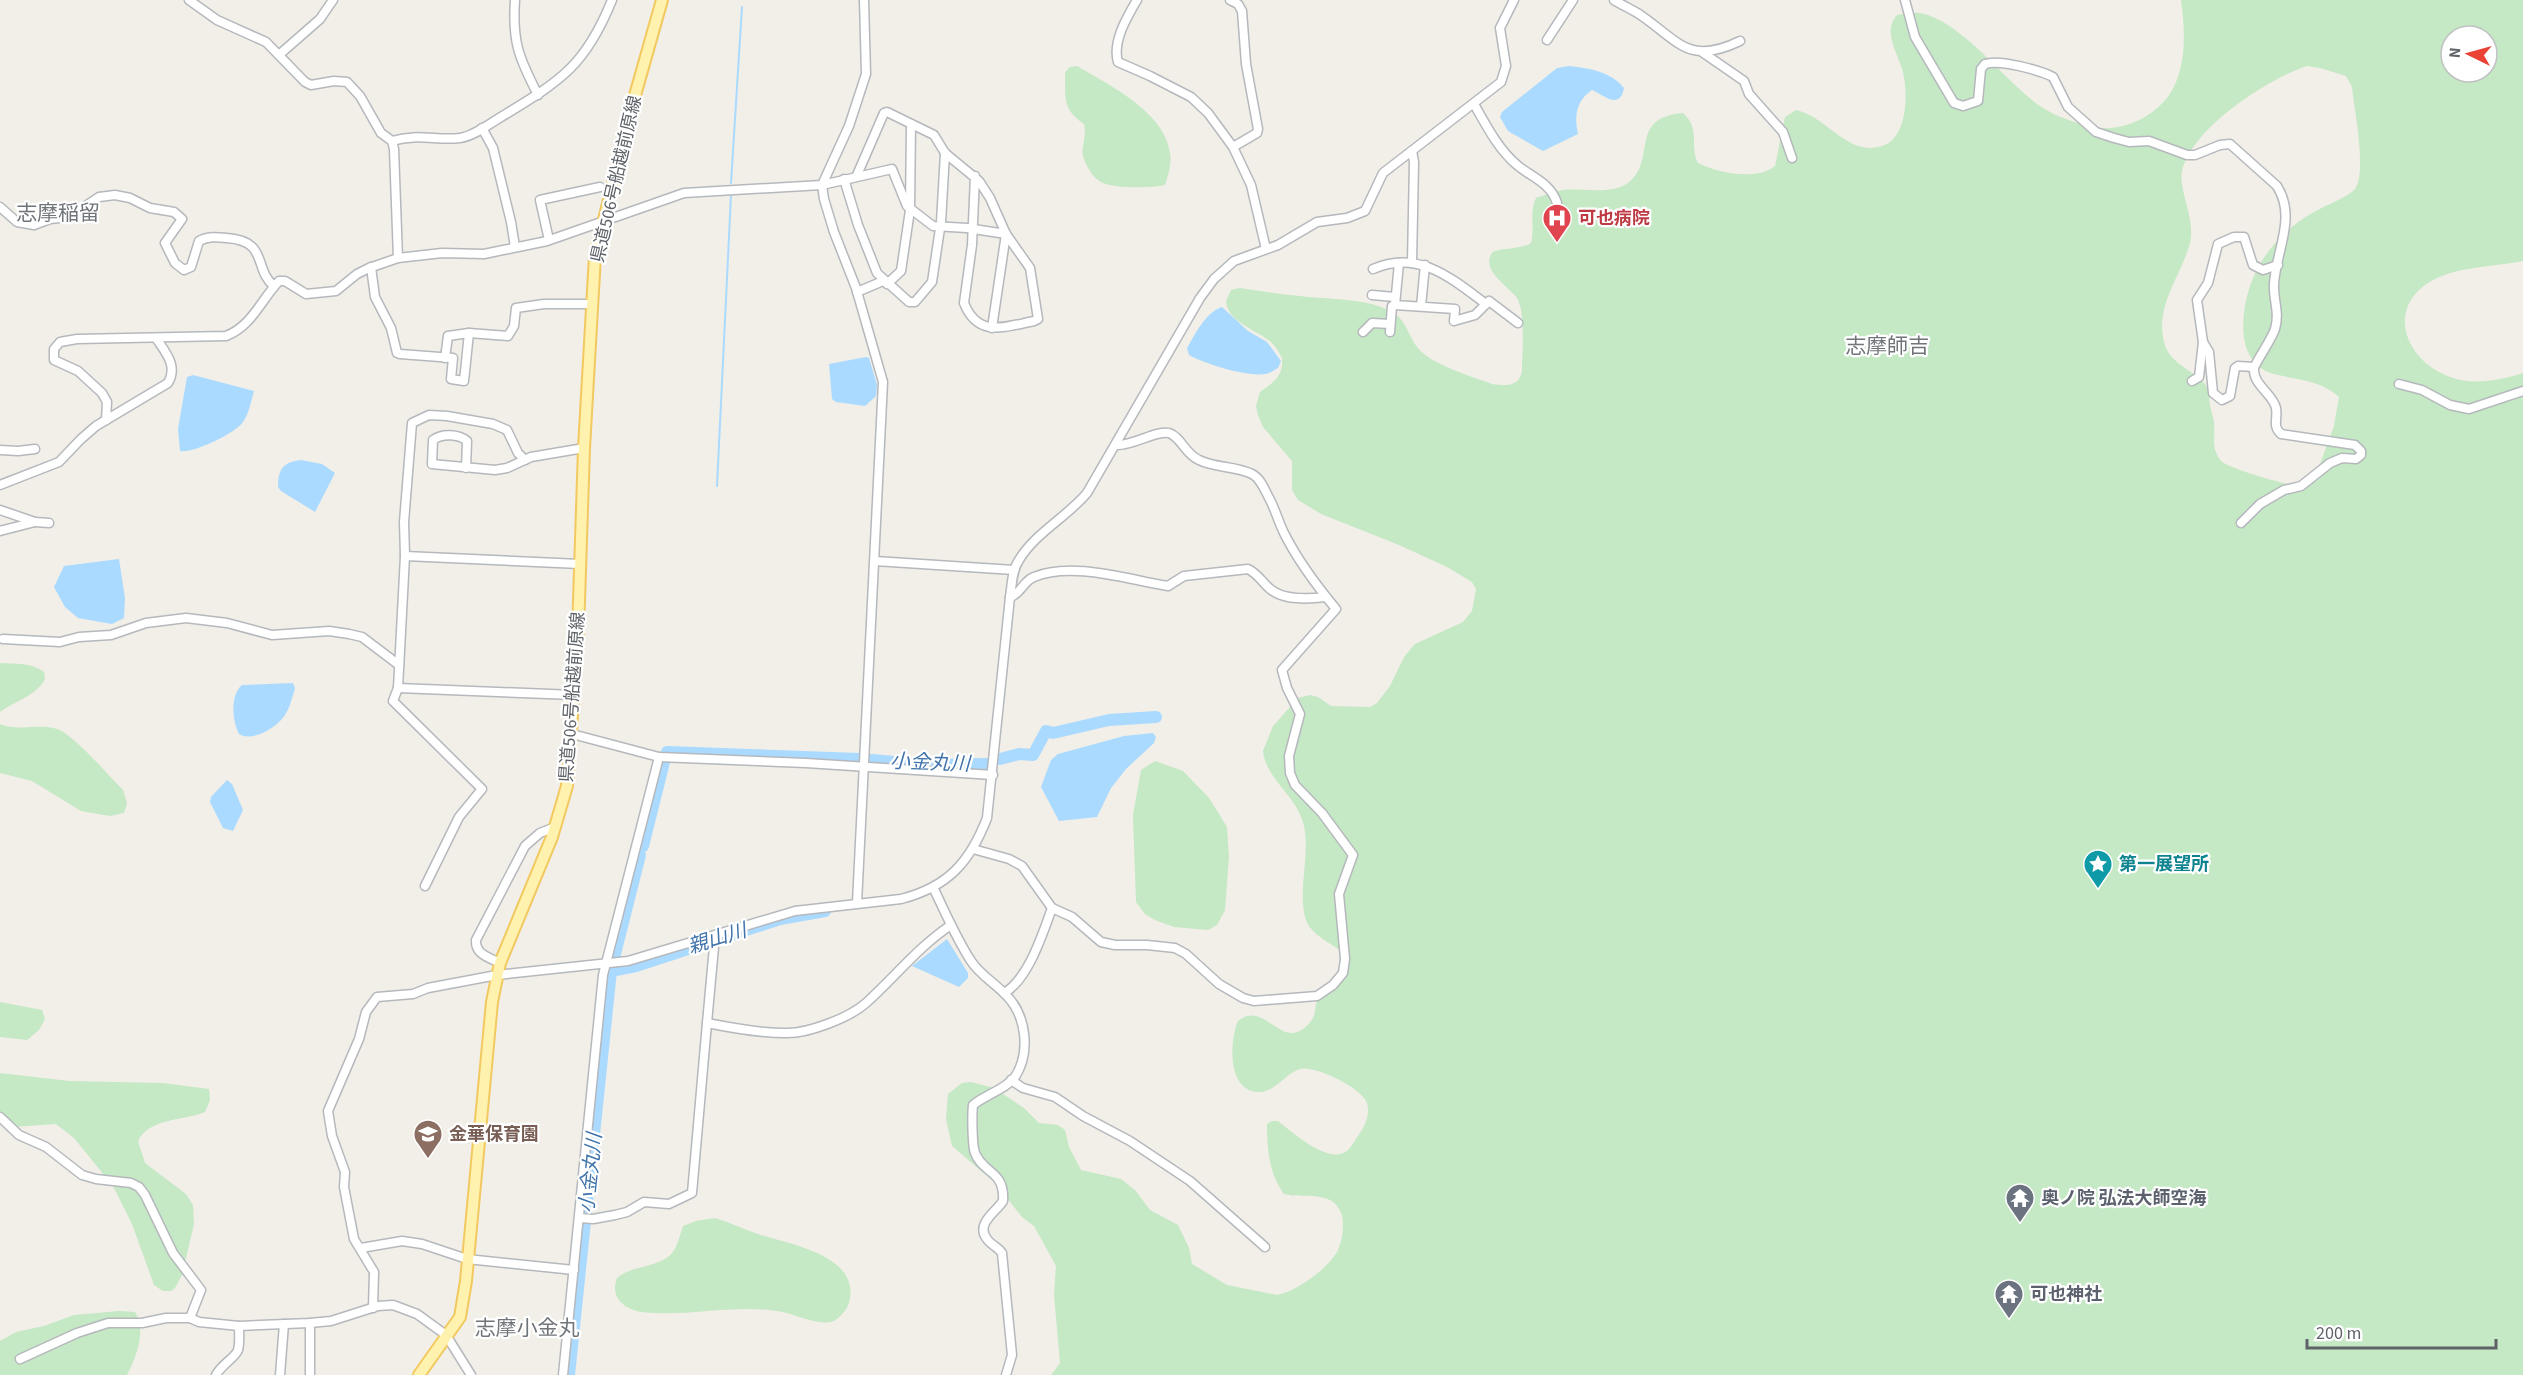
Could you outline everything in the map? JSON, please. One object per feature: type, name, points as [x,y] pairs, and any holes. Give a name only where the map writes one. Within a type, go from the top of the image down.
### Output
[{"type":"main road","name":"県道506号船越前原線","points":[[418,1375],[460,1317],[466,1281],[492,1002],[497,975],[555,828],[567,786],[572,734],[595,256],[662,0]]},
{"type":"street","points":[[189,0],[217,20],[266,42],[310,85],[334,81],[347,82],[360,96],[381,133],[392,141],[395,159],[398,258]]},
{"type":"street","points":[[515,0],[514,38],[520,59],[538,95]]},
{"type":"street","points":[[392,141],[422,136],[463,138],[538,95],[580,60],[595,39],[612,0]]},
{"type":"street","points":[[857,903],[883,382],[858,292],[834,232],[822,185],[849,126],[866,74],[864,0]]},
{"type":"street","points":[[1137,0],[1116,49],[1118,62],[1191,97],[1208,113],[1233,147],[1251,185],[1266,249]]},
{"type":"street","points":[[1230,0],[1238,4],[1242,11],[1246,64],[1258,129],[1257,133],[1233,147]]},
{"type":"street","points":[[373,1308],[374,1272],[354,1239],[344,1187],[345,1172],[332,1136],[328,1111],[359,1039],[366,1012],[377,997],[413,994],[428,988],[497,975],[628,962],[715,939],[795,911],[902,899],[933,887],[955,870],[974,849],[987,818],[1010,597],[1014,570],[1019,560],[1036,538],[1073,509],[1087,493],[1200,298],[1214,279],[1234,261],[1278,245],[1317,222],[1358,215],[1370,203],[1383,173],[1501,82],[1506,66],[1500,28],[1514,0]]},
{"type":"street","points":[[1547,40],[1573,0]]},
{"type":"street","points":[[1614,0],[1639,14],[1680,46],[1702,52],[1744,81],[1749,94],[1783,132],[1792,158]]},
{"type":"street","points":[[1905,0],[1915,37],[1954,103],[1963,106],[1978,101],[1981,69],[1990,62],[2027,68],[2053,77],[2067,107],[2096,132],[2129,142],[2149,141],[2187,155],[2195,155],[2220,145],[2230,144],[2277,186],[2282,194],[2286,222],[2274,282],[2278,305],[2276,327],[2269,344],[2254,367],[2256,379],[2276,407],[2275,426],[2281,434],[2355,445],[2361,451],[2361,455],[2356,459],[2342,459],[2330,463],[2301,486],[2284,490],[2260,504],[2241,523]]},
{"type":"street","points":[[280,54],[320,18],[330,1]]},
{"type":"street","points":[[1702,52],[1724,48],[1740,41]]},
{"type":"street","points":[[1474,104],[1496,142],[1516,165],[1546,185],[1552,193],[1558,204],[1554,226]]},
{"type":"street","points":[[857,175],[884,113],[887,112],[934,135],[945,153],[975,176],[990,198],[1006,234],[1030,268],[1038,319],[992,328],[985,327],[973,321],[964,303],[974,230],[975,176]]},
{"type":"street","points":[[858,292],[885,282],[901,271],[910,210],[911,124]]},
{"type":"street","points":[[482,128],[493,148],[515,247]]},
{"type":"street","points":[[1412,151],[1414,162],[1412,263]]},
{"type":"street","points":[[844,179],[858,225],[877,273],[909,302],[915,302],[932,282],[940,228],[945,153]]},
{"type":"street","points":[[106,420],[106,402],[102,393],[78,371],[54,360],[54,349],[60,342],[77,339],[218,338],[233,334],[257,311],[279,281],[285,281],[306,294],[336,291],[357,274],[398,258],[442,253],[484,254],[549,240],[684,193],[822,185],[857,175],[892,169],[902,198],[910,210],[925,222],[940,228],[951,227],[1006,234]]},
{"type":"street","points":[[549,240],[540,200],[600,187]]},
{"type":"street","points":[[0,207],[17,222],[34,225],[76,214],[99,197],[124,196],[150,208],[174,212],[182,219],[165,243],[175,263],[184,270],[190,267],[199,241],[210,237],[231,238],[253,247],[260,259],[265,276],[274,286]]},
{"type":"street","points":[[992,328],[1006,234]]},
{"type":"street","points":[[2192,381],[2199,377],[2203,342],[2197,300],[2208,283],[2217,244],[2234,237],[2244,237],[2253,265],[2263,270],[2278,265]]},
{"type":"street","points":[[1363,332],[1372,323],[1390,328],[1399,263]]},
{"type":"street","points":[[1373,269],[1382,265],[1399,263],[1425,265],[1486,304]]},
{"type":"street","points":[[1421,306],[1425,265]]},
{"type":"street","points":[[371,267],[375,297],[391,327],[397,352],[453,358],[451,379],[464,381],[469,333]]},
{"type":"street","points":[[1372,295],[1421,306],[1455,309],[1454,321],[1475,315],[1489,301],[1500,307],[1518,323]]},
{"type":"street","points":[[445,357],[448,336],[469,333],[508,336],[514,326],[516,308],[544,304],[592,304]]},
{"type":"street","points":[[0,485],[58,462],[81,439],[106,420],[168,383],[172,365],[156,338]]},
{"type":"street","points":[[2203,342],[2209,352],[2213,393],[2222,400],[2230,396],[2235,368],[2238,366],[2254,367]]},
{"type":"street","points":[[2399,384],[2422,390],[2460,409],[2469,409],[2523,391]]},
{"type":"street","points":[[425,886],[459,817],[482,789],[393,701],[399,688],[405,556],[405,498],[412,423],[429,415],[493,424],[507,430],[518,453],[525,460]]},
{"type":"street","points":[[974,849],[1009,859],[1022,866],[1052,908],[1072,917],[1101,942],[1115,945],[1175,948],[1186,954],[1226,988],[1254,1001],[1317,996],[1333,985],[1343,973],[1345,959],[1339,894],[1353,855],[1322,813],[1295,785],[1290,773],[1289,756],[1300,714],[1287,688],[1282,670],[1336,609],[1296,555],[1283,531],[1278,513],[1260,481],[1253,474],[1197,460],[1183,449],[1178,439],[1169,433],[1161,433],[1132,444],[1116,445]]},
{"type":"street","points":[[466,468],[467,441],[462,437],[439,436],[433,440],[432,465],[466,468],[495,470],[525,460],[584,448]]},
{"type":"street","points":[[0,450],[18,451],[35,448]]},
{"type":"street","points":[[0,510],[35,522],[49,523]]},
{"type":"street","points":[[0,531],[35,522]]},
{"type":"street","points":[[405,556],[580,564]]},
{"type":"street","points":[[875,561],[1014,570]]},
{"type":"street","points":[[1010,597],[1017,595],[1028,580],[1057,572],[1090,572],[1168,586],[1184,576],[1248,569],[1257,573],[1270,589],[1278,592],[1295,598],[1326,597]]},
{"type":"street","points":[[3,639],[60,642],[116,634],[146,623],[186,618],[227,623],[272,635],[329,631],[349,633],[362,637],[399,665]]},
{"type":"street","points":[[399,688],[574,695]]},
{"type":"street","points":[[572,734],[659,757],[806,763],[993,775]]},
{"type":"street","points":[[562,1375],[580,1218],[603,975],[659,757]]},
{"type":"street","points":[[500,963],[479,952],[476,948],[476,940],[525,846],[540,833],[555,828]]},
{"type":"street","points":[[933,887],[972,962],[989,982],[1004,993],[1020,1015],[1025,1041],[1017,1072],[1011,1080],[973,1105],[972,1113],[974,1152],[979,1160],[996,1174],[1003,1191],[1003,1201],[990,1213],[984,1229],[986,1239],[1002,1253],[1012,1355],[1006,1375]]},
{"type":"street","points":[[1004,993],[1013,988],[1024,976],[1052,908]]},
{"type":"street","points":[[706,1023],[787,1034],[847,1017],[867,1003],[911,957],[951,925]]},
{"type":"street","points":[[580,1218],[593,1219],[627,1212],[644,1202],[669,1204],[692,1193],[715,939]]},
{"type":"street","points":[[1011,1080],[1036,1093],[1055,1097],[1083,1116],[1130,1141],[1190,1181],[1265,1247]]},
{"type":"street","points":[[0,1117],[19,1136],[46,1147],[82,1174],[96,1179],[131,1183],[139,1187],[173,1253],[201,1290],[190,1318]]},
{"type":"street","points":[[361,1248],[402,1241],[422,1244],[467,1259],[574,1270]]},
{"type":"street","points":[[20,1359],[94,1327],[117,1322],[142,1323],[166,1318],[190,1318],[199,1322],[239,1326],[310,1323],[331,1321],[373,1308],[393,1305],[417,1314],[446,1335],[471,1375]]},
{"type":"street","points":[[310,1323],[310,1375]]},
{"type":"street","points":[[280,1375],[284,1324]]},
{"type":"street","points":[[216,1375],[220,1366],[236,1355],[239,1349],[239,1326]]},
{"type":"green space","points":[[2181,0],[2523,0],[2523,261],[2465,269],[2443,275],[2418,291],[2409,304],[2405,318],[2406,333],[2421,359],[2450,377],[2478,382],[2523,373],[2523,1375],[1051,1375],[1060,1363],[1054,1295],[1056,1266],[1034,1226],[1022,1217],[995,1183],[952,1146],[946,1119],[948,1094],[962,1083],[971,1082],[994,1088],[1024,1108],[1039,1123],[1058,1125],[1065,1130],[1069,1147],[1081,1170],[1121,1179],[1135,1190],[1150,1210],[1178,1225],[1189,1248],[1192,1264],[1227,1285],[1277,1295],[1302,1284],[1320,1271],[1338,1250],[1343,1226],[1341,1213],[1335,1204],[1325,1198],[1284,1194],[1272,1169],[1268,1151],[1267,1124],[1278,1121],[1321,1151],[1339,1154],[1349,1149],[1362,1130],[1368,1115],[1368,1107],[1357,1091],[1337,1079],[1316,1071],[1300,1069],[1267,1091],[1261,1092],[1250,1090],[1242,1085],[1236,1076],[1232,1053],[1238,1021],[1248,1016],[1257,1016],[1283,1031],[1292,1033],[1301,1030],[1313,1018],[1318,999],[1341,977],[1350,960],[1314,932],[1306,920],[1303,895],[1306,844],[1302,819],[1293,802],[1269,770],[1263,751],[1273,726],[1298,698],[1310,695],[1318,697],[1331,706],[1370,707],[1377,703],[1390,686],[1404,657],[1415,644],[1463,622],[1472,611],[1476,589],[1472,582],[1447,567],[1321,514],[1298,500],[1292,490],[1292,461],[1263,427],[1256,406],[1260,392],[1279,374],[1282,358],[1271,342],[1231,315],[1226,301],[1231,290],[1240,288],[1349,300],[1373,305],[1399,317],[1418,348],[1432,359],[1492,384],[1515,383],[1522,371],[1522,313],[1517,298],[1497,278],[1490,266],[1489,259],[1492,253],[1531,243],[1536,198],[1560,191],[1613,189],[1628,183],[1637,174],[1649,131],[1655,123],[1666,116],[1683,113],[1688,119],[1692,125],[1694,150],[1698,163],[1716,170],[1737,174],[1758,173],[1775,166],[1785,117],[1796,110],[1818,120],[1858,146],[1870,148],[1882,146],[1897,134],[1905,103],[1905,81],[1892,43],[1891,28],[1897,15],[1916,13],[1928,15],[1957,31],[2024,94],[2048,111],[2083,125],[2111,128],[2130,124],[2147,116],[2166,100],[2179,74],[2184,29]],"holes":[[[2307,66],[2346,76],[2352,87],[2360,157],[2358,182],[2350,193],[2300,221],[2276,242],[2258,267],[2252,282],[2247,297],[2243,327],[2248,353],[2263,370],[2318,384],[2339,397],[2334,426],[2316,475],[2299,486],[2258,476],[2221,461],[2215,450],[2214,422],[2209,391],[2200,379],[2179,364],[2167,351],[2162,328],[2166,303],[2190,243],[2191,225],[2181,179],[2189,155],[2200,138],[2233,107],[2291,72]]]},
{"type":"green space","points":[[1077,66],[1134,101],[1158,125],[1166,138],[1170,153],[1165,185],[1114,186],[1101,182],[1092,174],[1083,156],[1084,124],[1071,113],[1065,95],[1065,72],[1070,67]]},
{"type":"green space","points":[[0,663],[33,667],[44,672],[45,679],[31,694],[0,712]]},
{"type":"green space","points":[[0,724],[14,727],[50,727],[64,732],[123,790],[127,803],[124,813],[110,816],[81,811],[32,781],[0,773]]},
{"type":"green space","points":[[1155,761],[1183,771],[1209,798],[1227,827],[1229,857],[1225,910],[1217,925],[1208,930],[1174,927],[1155,920],[1145,914],[1136,902],[1133,815],[1141,770]]},
{"type":"green space","points":[[0,1002],[42,1010],[45,1019],[39,1030],[27,1040],[0,1037]]},
{"type":"green space","points":[[0,1073],[69,1081],[163,1083],[209,1089],[210,1100],[205,1112],[158,1124],[150,1128],[138,1141],[145,1163],[186,1194],[193,1205],[194,1224],[182,1275],[175,1288],[171,1291],[163,1291],[154,1285],[132,1224],[113,1186],[74,1138],[56,1124],[13,1127],[0,1122]]},
{"type":"green space","points":[[715,1218],[820,1254],[834,1263],[844,1273],[850,1287],[849,1303],[844,1312],[834,1321],[824,1322],[784,1312],[760,1309],[675,1313],[641,1312],[629,1308],[620,1301],[615,1291],[617,1278],[667,1258],[676,1247],[683,1226]]},
{"type":"green space","points":[[135,1312],[140,1327],[137,1352],[127,1375],[0,1375],[0,1341],[16,1332],[44,1326],[74,1315]]},
{"type":"water","points":[[1569,66],[1592,70],[1613,78],[1624,88],[1622,95],[1616,100],[1611,100],[1592,90],[1582,99],[1577,109],[1578,134],[1543,151],[1508,131],[1500,117],[1502,112],[1557,68]]},
{"type":"water","points":[[1222,307],[1248,331],[1267,342],[1281,361],[1278,368],[1267,374],[1248,374],[1215,366],[1189,355],[1187,348],[1202,324]]},
{"type":"water","points":[[869,358],[877,385],[876,396],[865,406],[836,402],[832,399],[829,364]]},
{"type":"water","points":[[193,375],[254,391],[247,415],[239,427],[203,446],[180,451],[178,429],[187,377]]},
{"type":"water","points":[[301,460],[322,464],[335,473],[315,512],[278,487],[279,475],[283,468]]},
{"type":"water","points":[[119,559],[125,598],[124,618],[112,624],[78,618],[65,607],[54,587],[64,566]]},
{"type":"water","points":[[293,683],[295,688],[290,705],[278,723],[256,735],[239,734],[233,708],[235,695],[242,685]]},
{"type":"water","points":[[1153,733],[1156,737],[1154,743],[1126,769],[1111,788],[1097,817],[1059,821],[1041,787],[1051,760],[1058,754],[1124,736]]},
{"type":"water","points":[[227,780],[232,784],[243,810],[233,831],[223,828],[210,802],[211,797]]},
{"type":"water","points":[[947,939],[968,973],[968,978],[959,987],[912,966]]},
{"type":"waterway","points":[[731,183],[742,7]]},
{"type":"waterway","points":[[600,211],[626,110]]},
{"type":"waterway","points":[[717,486],[731,195]]},
{"type":"waterway","name":"小金丸川","points":[[1000,759],[1019,754],[1033,755],[1046,731],[1053,733],[1109,720],[1156,717]]},
{"type":"waterway","name":"小金丸川","points":[[667,752],[859,759]]},
{"type":"waterway","name":"小金丸川","points":[[872,760],[928,765],[987,764]]},
{"type":"waterway","name":"小金丸川","points":[[643,846],[664,762]]},
{"type":"waterway","name":"小金丸川","points":[[614,958],[640,855]]},
{"type":"waterway","name":"小金丸川","points":[[569,1375],[611,971],[636,966],[780,919],[825,911]]},
{"type":"place","name":"可也病院","points":[[1557,244]]},
{"type":"place","name":"第一展望所","points":[[2098,890]]},
{"type":"place","name":"金華保育園","points":[[428,1160]]},
{"type":"place","name":"奥ノ院 弘法大師空海","points":[[2020,1224]]},
{"type":"place","name":"可也神社","points":[[2009,1320]]},
{"type":"district","name":"志摩稲留","points":[[58,213]]},
{"type":"district","name":"志摩師吉","points":[[1887,346]]},
{"type":"district","name":"志摩小金丸","points":[[527,1328]]},
{"type":"water label","name":"親山川","points":[[717,938]]}]
